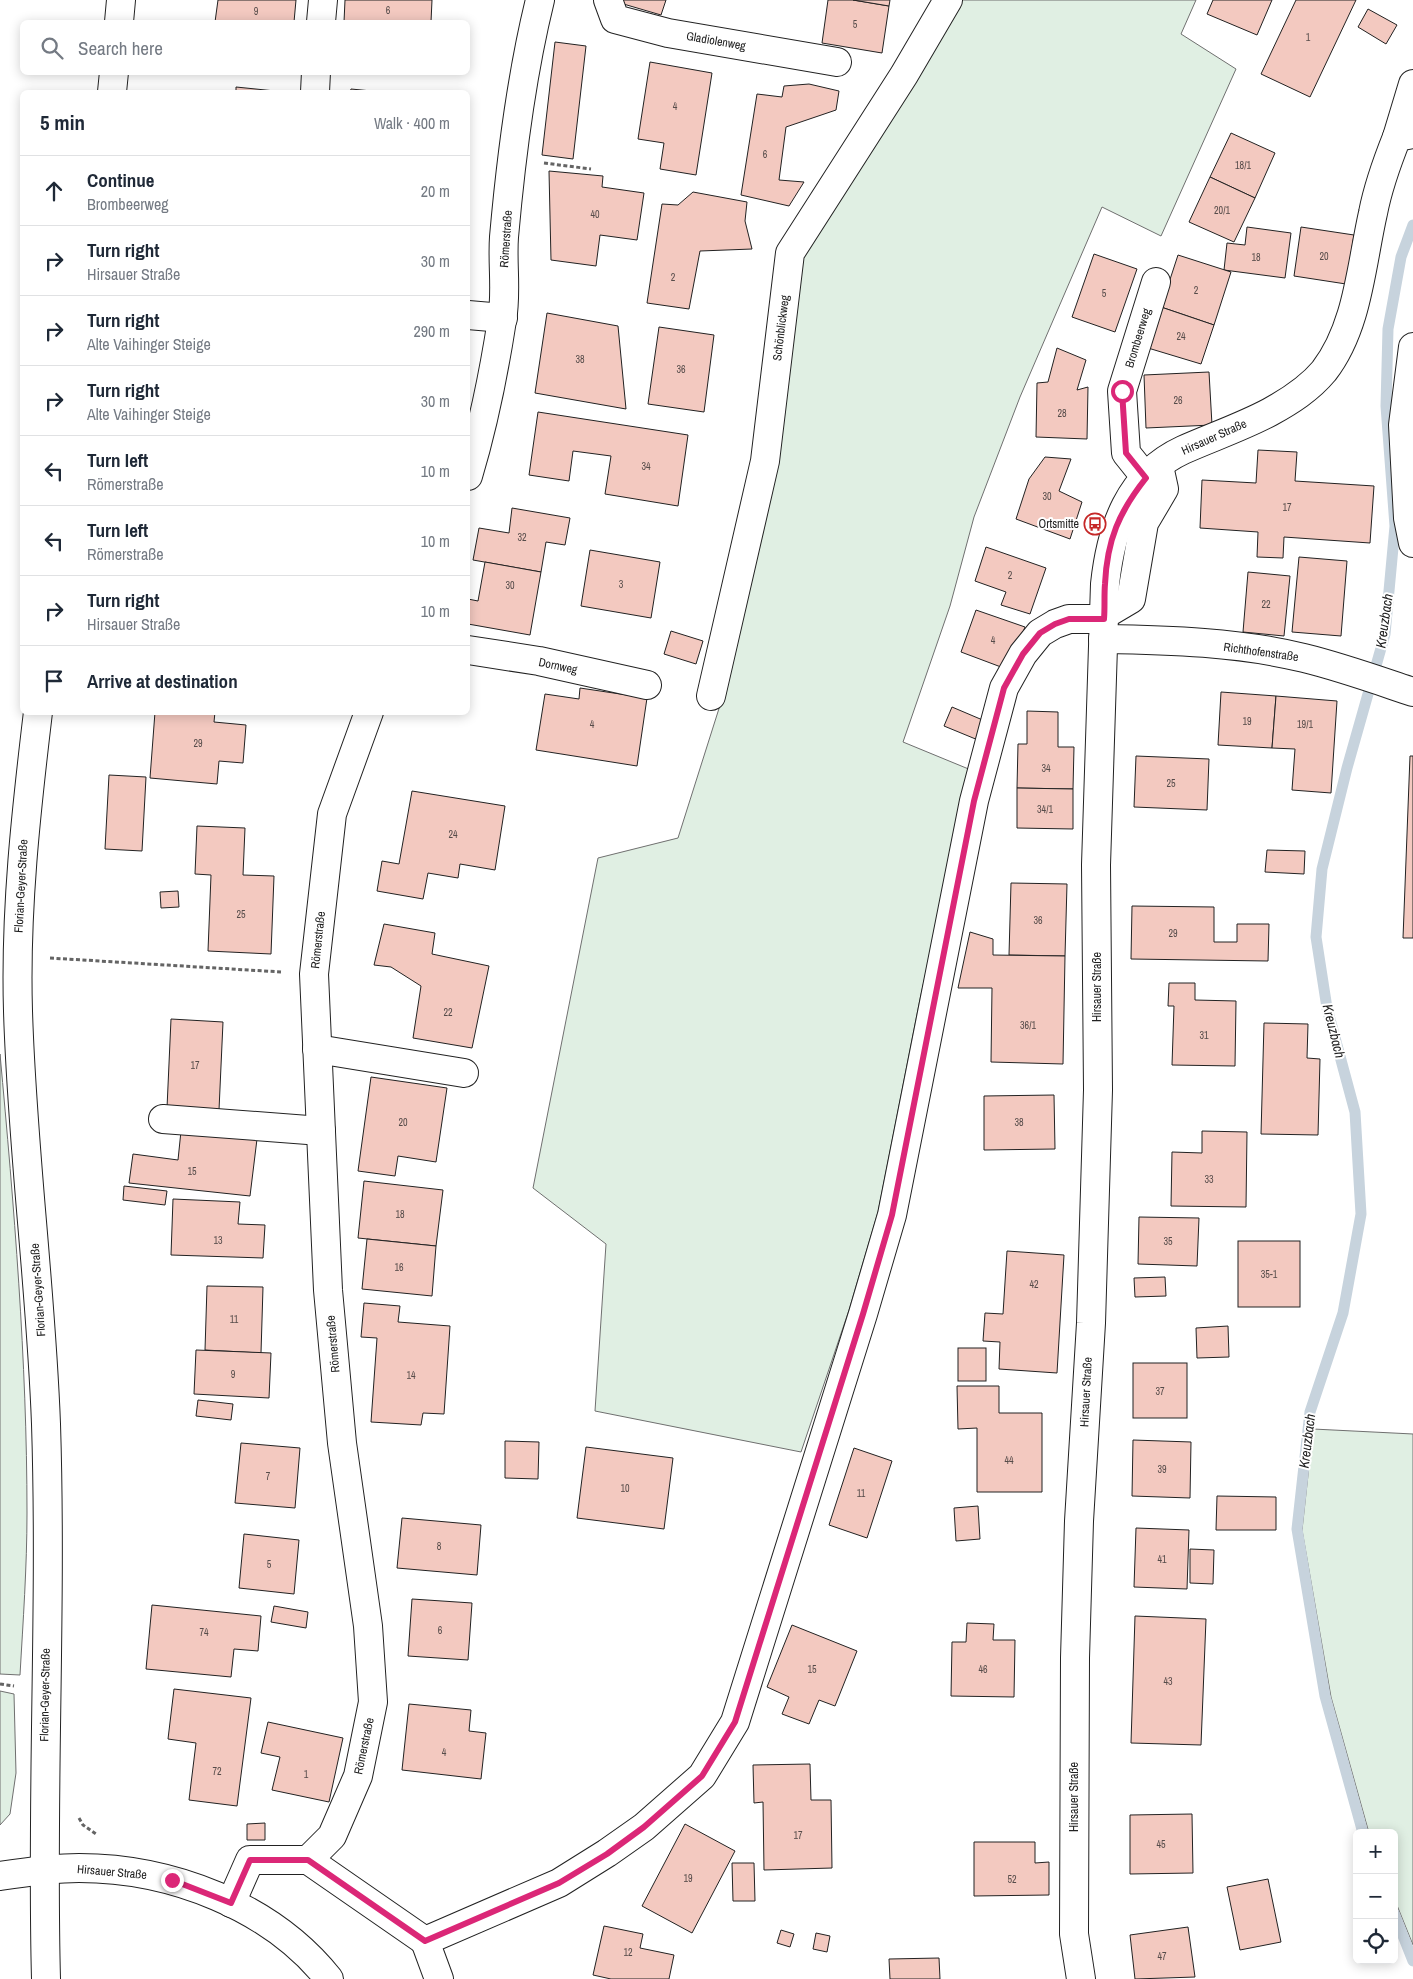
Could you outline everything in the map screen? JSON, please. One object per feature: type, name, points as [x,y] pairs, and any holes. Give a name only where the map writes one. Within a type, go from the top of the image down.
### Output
[{"type":"street","points":[[119,20],[121,0]]},
{"type":"street","points":[[321,20],[323,0]]},
{"type":"street","name":"Römerstraße","points":[[470,469],[477,446],[503,318],[504,238],[513,158],[531,37],[540,0]]},
{"type":"street","name":"Gladiolenweg","points":[[608,0],[615,19],[668,32],[837,62]]},
{"type":"street","name":"Schönblickweg","points":[[711,696],[765,461],[790,253],[904,75],[948,0]]},
{"type":"street","points":[[112,90],[114,75]]},
{"type":"street","points":[[315,90],[316,75]]},
{"type":"street","name":"Hirsauer Straße","points":[[1081,1979],[1074,1934],[1075,1658],[1079,1521],[1091,1323],[1098,1090],[1096,865],[1105,576],[1114,529],[1127,502],[1152,472],[1181,451],[1261,416],[1297,397],[1324,371],[1342,339],[1358,296],[1382,175],[1405,136],[1413,84]]},
{"type":"street","name":"Brombeerweg","points":[[1152,472],[1126,453],[1122,391],[1156,282]]},
{"type":"street","points":[[470,315],[503,318]]},
{"type":"street","points":[[1413,347],[1403,425],[1408,518],[1413,543]]},
{"type":"street","name":"Richthofenstraße","points":[[425,1941],[559,1883],[607,1854],[644,1827],[702,1776],[735,1722],[863,1314],[892,1215],[974,801],[1004,688],[1023,654],[1040,633],[1055,624],[1069,619],[1104,624],[1153,640],[1256,649],[1302,657],[1348,669],[1403,689]]},
{"type":"street","name":"Dornweg","points":[[470,650],[540,661],[647,684]]},
{"type":"street","name":"Florian-Geyer-Straße","points":[[38,715],[24,822],[18,951],[19,1050],[40,1310],[46,1427],[43,1870],[46,1979]]},
{"type":"street","name":"Römerstraße","points":[[308,1860],[332,1836],[358,1776],[374,1702],[368,1626],[342,1443],[328,1290],[314,974],[332,814],[367,715]]},
{"type":"street","points":[[317,1049],[464,1073]]},
{"type":"street","points":[[163,1119],[321,1131]]},
{"type":"street","points":[[231,1903],[250,1860],[308,1860],[425,1941],[440,1979]]},
{"type":"street","name":"Hirsauer Straße","points":[[0,1876],[43,1870],[79,1868],[142,1873],[172,1880],[231,1903],[277,1930],[299,1948],[329,1979]]},
{"type":"path","points":[[513,158],[590,169]]},
{"type":"path","points":[[18,951],[37,958],[314,974]]},
{"type":"green space","points":[[957,0],[1196,0],[1181,34],[1236,69],[1161,236],[1102,207],[1020,397],[974,517],[950,606],[903,742],[971,770],[920,999],[878,1212],[849,1310],[801,1452],[595,1411],[606,1244],[533,1188],[598,858],[678,838],[722,699],[796,254]]},
{"type":"green space","points":[[0,1054],[15,1226],[25,1398],[27,1533],[20,1675],[0,1674]]},
{"type":"green space","points":[[1313,1429],[1413,1434],[1413,1945],[1398,1908],[1398,1829],[1368,1829],[1331,1697],[1302,1530]]},
{"type":"green space","points":[[0,1691],[14,1694],[16,1773],[10,1814],[0,1825]]},
{"type":"building","points":[[218,0],[296,0],[294,20],[215,20]]},
{"type":"building","points":[[345,0],[432,0],[431,20],[344,20]]},
{"type":"building","points":[[621,0],[666,0],[661,15],[620,3]]},
{"type":"building","points":[[828,0],[853,0],[889,6],[882,53],[822,43]]},
{"type":"building","points":[[853,0],[890,0],[889,6]]},
{"type":"building","points":[[1213,0],[1272,0],[1257,35],[1207,14]]},
{"type":"building","points":[[1296,0],[1356,0],[1310,97],[1261,74]]},
{"type":"building","points":[[1368,9],[1397,25],[1386,44],[1358,27]]},
{"type":"building","points":[[555,42],[586,46],[573,159],[542,155]]},
{"type":"building","points":[[650,62],[712,73],[696,175],[660,169],[664,143],[638,139]]},
{"type":"building","points":[[809,84],[839,91],[836,110],[786,127],[779,180],[804,182],[789,206],[741,195],[757,94],[782,97],[784,86]]},
{"type":"building","points":[[236,87],[265,90],[236,90]]},
{"type":"building","points":[[1231,133],[1275,153],[1255,198],[1210,177]]},
{"type":"building","points":[[549,171],[603,176],[602,187],[644,193],[637,240],[600,235],[596,266],[551,260]]},
{"type":"building","points":[[1210,177],[1255,198],[1234,242],[1189,222]]},
{"type":"building","points":[[693,192],[747,202],[745,221],[752,249],[700,251],[689,309],[647,303],[662,204],[678,205]]},
{"type":"building","points":[[1247,227],[1291,233],[1285,278],[1224,270],[1227,243],[1245,245]]},
{"type":"building","points":[[1301,227],[1354,235],[1346,284],[1294,276]]},
{"type":"building","points":[[1094,254],[1137,269],[1115,332],[1072,317]]},
{"type":"building","points":[[1178,255],[1231,272],[1214,325],[1161,307]]},
{"type":"building","points":[[1161,307],[1214,325],[1201,364],[1148,348]]},
{"type":"building","points":[[547,313],[618,326],[626,409],[535,393]]},
{"type":"building","points":[[659,327],[714,335],[704,412],[648,404]]},
{"type":"building","points":[[1057,348],[1086,360],[1077,390],[1088,387],[1087,439],[1036,437],[1037,383],[1048,382]]},
{"type":"building","points":[[1209,372],[1212,425],[1146,428],[1144,375]]},
{"type":"building","points":[[538,412],[688,435],[678,506],[605,494],[611,456],[573,451],[569,481],[529,475]]},
{"type":"building","points":[[1258,450],[1297,452],[1295,481],[1374,486],[1370,543],[1284,537],[1283,558],[1257,557],[1258,532],[1200,528],[1202,480],[1256,483]]},
{"type":"building","points":[[1045,457],[1071,459],[1059,491],[1082,502],[1070,539],[1016,519],[1029,479]]},
{"type":"building","points":[[512,508],[570,518],[565,545],[546,542],[541,572],[473,560],[479,528],[509,533]]},
{"type":"building","points":[[986,547],[1046,568],[1030,614],[1001,605],[1006,592],[975,581]]},
{"type":"building","points":[[590,550],[660,562],[651,618],[581,606]]},
{"type":"building","points":[[1299,557],[1347,561],[1341,636],[1292,632]]},
{"type":"building","points":[[485,562],[541,572],[530,635],[470,624],[470,599],[478,601]]},
{"type":"building","points":[[1248,572],[1290,576],[1284,636],[1243,632]]},
{"type":"building","points":[[976,610],[1025,627],[1009,670],[961,652]]},
{"type":"building","points":[[671,631],[703,641],[696,664],[664,654]]},
{"type":"building","points":[[580,688],[647,698],[637,766],[536,750],[545,694],[579,699]]},
{"type":"building","points":[[1221,692],[1276,696],[1272,748],[1218,745]]},
{"type":"building","points":[[1276,696],[1337,701],[1331,793],[1292,790],[1295,749],[1272,748]]},
{"type":"building","points":[[952,707],[985,721],[978,740],[944,726]]},
{"type":"building","points":[[1027,711],[1058,712],[1058,747],[1074,747],[1073,789],[1017,788],[1018,744],[1027,744]]},
{"type":"building","points":[[155,715],[215,715],[214,722],[246,725],[243,763],[219,761],[217,784],[150,778]]},
{"type":"building","points":[[1136,756],[1209,759],[1207,810],[1134,807]]},
{"type":"building","points":[[1410,756],[1413,756],[1413,938],[1403,938]]},
{"type":"building","points":[[109,775],[146,777],[142,851],[105,849]]},
{"type":"building","points":[[1017,788],[1073,789],[1073,829],[1017,828]]},
{"type":"building","points":[[412,791],[505,806],[495,870],[460,864],[458,878],[428,873],[423,899],[377,891],[382,861],[399,864]]},
{"type":"building","points":[[197,826],[245,828],[243,875],[274,876],[271,954],[208,951],[211,875],[195,874]]},
{"type":"building","points":[[1267,850],[1305,851],[1304,874],[1265,872]]},
{"type":"building","points":[[1011,883],[1067,884],[1065,956],[1009,955]]},
{"type":"building","points":[[178,891],[179,907],[161,908],[160,892]]},
{"type":"building","points":[[1132,906],[1214,907],[1214,942],[1237,942],[1237,924],[1269,924],[1268,961],[1131,959]]},
{"type":"building","points":[[384,924],[435,933],[432,954],[489,966],[472,1048],[413,1038],[421,986],[391,967],[374,965]]},
{"type":"building","points":[[970,932],[993,939],[993,955],[1065,956],[1063,1064],[991,1062],[992,988],[958,988]]},
{"type":"building","points":[[1169,983],[1195,983],[1195,1000],[1236,1001],[1235,1066],[1172,1065],[1174,1006],[1168,1006]]},
{"type":"building","points":[[171,1019],[223,1022],[219,1110],[167,1108]]},
{"type":"building","points":[[1264,1023],[1308,1024],[1307,1058],[1320,1059],[1318,1135],[1261,1134]]},
{"type":"building","points":[[371,1077],[447,1088],[436,1162],[398,1156],[395,1176],[358,1171]]},
{"type":"building","points":[[1054,1095],[1055,1149],[984,1150],[984,1096]]},
{"type":"building","points":[[181,1131],[257,1139],[250,1196],[129,1183],[133,1154],[178,1160]]},
{"type":"building","points":[[1202,1131],[1247,1132],[1246,1207],[1171,1206],[1172,1152],[1202,1153]]},
{"type":"building","points":[[364,1181],[443,1190],[436,1246],[358,1238]]},
{"type":"building","points":[[124,1186],[167,1191],[165,1205],[123,1200]]},
{"type":"building","points":[[173,1199],[240,1202],[238,1224],[265,1225],[263,1258],[171,1255]]},
{"type":"building","points":[[1139,1217],[1199,1218],[1197,1266],[1138,1264]]},
{"type":"building","points":[[367,1239],[436,1246],[432,1296],[362,1289]]},
{"type":"building","points":[[1238,1241],[1300,1241],[1300,1307],[1238,1307]]},
{"type":"building","points":[[1007,1251],[1064,1255],[1057,1373],[999,1369],[1000,1342],[983,1341],[985,1313],[1003,1314]]},
{"type":"building","points":[[1165,1277],[1166,1296],[1135,1297],[1134,1278]]},
{"type":"building","points":[[207,1286],[263,1287],[261,1353],[205,1350]]},
{"type":"building","points":[[364,1303],[400,1306],[398,1322],[450,1326],[444,1414],[423,1413],[421,1425],[371,1422],[377,1338],[361,1337]]},
{"type":"building","points":[[1228,1326],[1229,1357],[1197,1358],[1196,1328]]},
{"type":"building","points":[[958,1348],[986,1348],[986,1381],[958,1381]]},
{"type":"building","points":[[196,1350],[271,1353],[269,1398],[194,1394]]},
{"type":"building","points":[[1133,1363],[1187,1363],[1187,1418],[1133,1418]]},
{"type":"building","points":[[957,1386],[999,1386],[999,1413],[1042,1413],[1042,1492],[977,1492],[977,1428],[958,1429]]},
{"type":"building","points":[[198,1400],[233,1404],[231,1420],[196,1416]]},
{"type":"building","points":[[1133,1440],[1191,1442],[1190,1498],[1132,1496]]},
{"type":"building","points":[[505,1441],[539,1442],[538,1479],[505,1478]]},
{"type":"building","points":[[241,1443],[300,1448],[295,1508],[235,1503]]},
{"type":"building","points":[[586,1447],[673,1458],[664,1529],[577,1518]]},
{"type":"building","points":[[854,1448],[892,1461],[867,1538],[829,1525]]},
{"type":"building","points":[[1217,1496],[1276,1497],[1276,1530],[1216,1530]]},
{"type":"building","points":[[978,1506],[980,1539],[956,1541],[954,1508]]},
{"type":"building","points":[[402,1518],[481,1525],[477,1575],[397,1568]]},
{"type":"building","points":[[1136,1528],[1189,1530],[1187,1589],[1134,1587]]},
{"type":"building","points":[[244,1534],[299,1540],[294,1594],[239,1588]]},
{"type":"building","points":[[1190,1549],[1214,1550],[1213,1584],[1190,1583]]},
{"type":"building","points":[[412,1599],[472,1603],[468,1660],[408,1656]]},
{"type":"building","points":[[152,1605],[261,1616],[258,1651],[234,1649],[231,1677],[146,1669]]},
{"type":"building","points":[[274,1606],[308,1612],[306,1628],[271,1622]]},
{"type":"building","points":[[1135,1616],[1206,1619],[1201,1745],[1131,1743]]},
{"type":"building","points":[[967,1623],[994,1624],[993,1640],[1015,1640],[1014,1697],[951,1696],[952,1642],[966,1642]]},
{"type":"building","points":[[792,1625],[857,1651],[835,1706],[819,1700],[809,1724],[782,1714],[789,1697],[767,1687]]},
{"type":"building","points":[[174,1689],[251,1698],[237,1806],[189,1800],[196,1743],[168,1739]]},
{"type":"building","points":[[409,1704],[471,1710],[469,1731],[486,1733],[481,1779],[402,1770]]},
{"type":"building","points":[[268,1722],[343,1738],[329,1802],[272,1790],[280,1757],[261,1753]]},
{"type":"building","points":[[810,1764],[811,1800],[831,1800],[832,1868],[764,1870],[763,1802],[754,1803],[753,1765]]},
{"type":"building","points":[[1192,1814],[1193,1873],[1130,1874],[1130,1815]]},
{"type":"building","points":[[265,1823],[265,1840],[247,1840],[247,1824]]},
{"type":"building","points":[[685,1824],[735,1851],[692,1933],[642,1906]]},
{"type":"building","points":[[974,1842],[1035,1842],[1035,1863],[1049,1862],[1049,1895],[974,1896]]},
{"type":"building","points":[[732,1863],[754,1863],[755,1901],[733,1901]]},
{"type":"building","points":[[1268,1879],[1281,1942],[1240,1950],[1227,1887]]},
{"type":"building","points":[[604,1926],[643,1934],[640,1948],[674,1955],[669,1979],[611,1979],[593,1975]]},
{"type":"building","points":[[1188,1927],[1195,1977],[1135,1979],[1130,1935]]},
{"type":"building","points":[[781,1930],[794,1934],[790,1947],[777,1943]]},
{"type":"building","points":[[816,1933],[830,1936],[827,1952],[813,1949]]},
{"type":"building","points":[[939,1958],[940,1979],[890,1979],[889,1959]]},
{"type":"waterway","name":"Kreuzbach","points":[[1362,1829],[1325,1696],[1297,1529],[1310,1412],[1343,1313],[1361,1214],[1355,1112],[1327,1008],[1316,937],[1322,869],[1347,768],[1385,634],[1395,526],[1386,406],[1388,329],[1401,257],[1413,225]]},
{"type":"waterway","name":"Kreuzbach","points":[[1396,1919],[1413,1961]]},
{"type":"place","name":"Ortsmitte","points":[[1095,524]]},
{"type":"route","points":[[172,1880],[202,1890],[231,1903],[250,1860],[308,1860],[425,1941],[559,1883],[607,1854],[644,1827],[702,1776],[735,1722],[863,1314],[892,1215],[974,801],[1004,688],[1023,654],[1040,633],[1055,624],[1069,619],[1104,619],[1106,569],[1114,529],[1127,502],[1146,478],[1126,453],[1122,391]]}]
